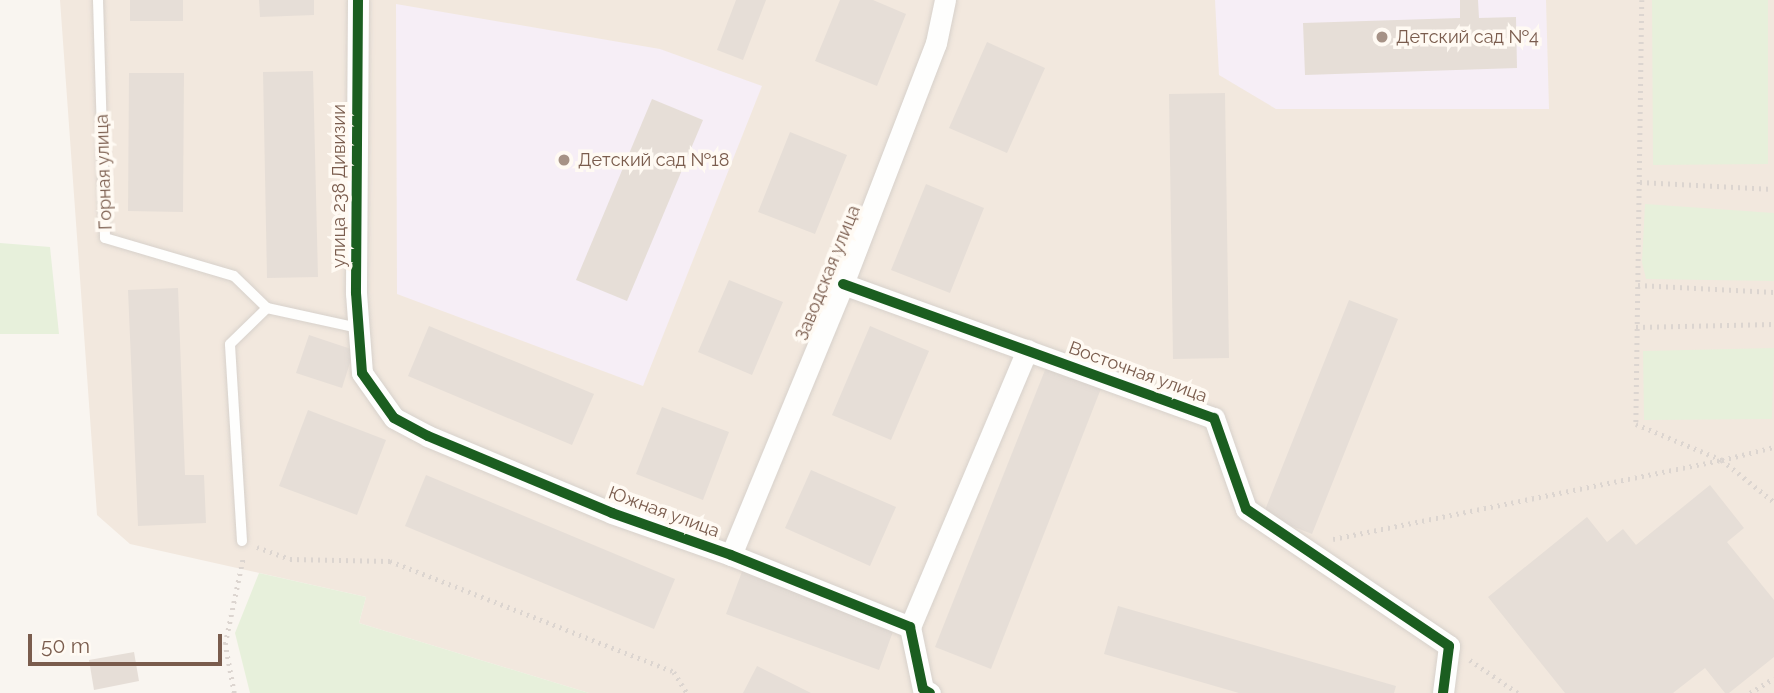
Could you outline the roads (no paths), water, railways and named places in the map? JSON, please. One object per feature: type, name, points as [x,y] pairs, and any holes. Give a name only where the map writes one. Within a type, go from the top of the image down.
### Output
[{"type":"street","name":"улица 238 Дивизии","points":[[358,0],[356,293],[362,373]]},
{"type":"street","name":"Заводская улица","points":[[731,555],[843,284],[936,43],[945,0]]},
{"type":"street","name":"Восточная улица","points":[[843,284],[1214,418],[1246,509],[1304,545],[1449,646],[1443,693]]},
{"type":"street","points":[[930,693],[923,689],[910,627],[1027,350]]},
{"type":"street","name":"Южная улица","points":[[362,373],[394,418],[428,436],[612,513],[731,555],[910,627]]},
{"type":"lane","name":"Горная улица","points":[[97,0],[105,238],[234,276],[267,307]]},
{"type":"lane","points":[[242,541],[230,344],[267,307],[359,328]]},
{"type":"place","name":"Детский сад №4","points":[[1382,37]]},
{"type":"place","name":"Детский сад №18","points":[[564,160]]}]
